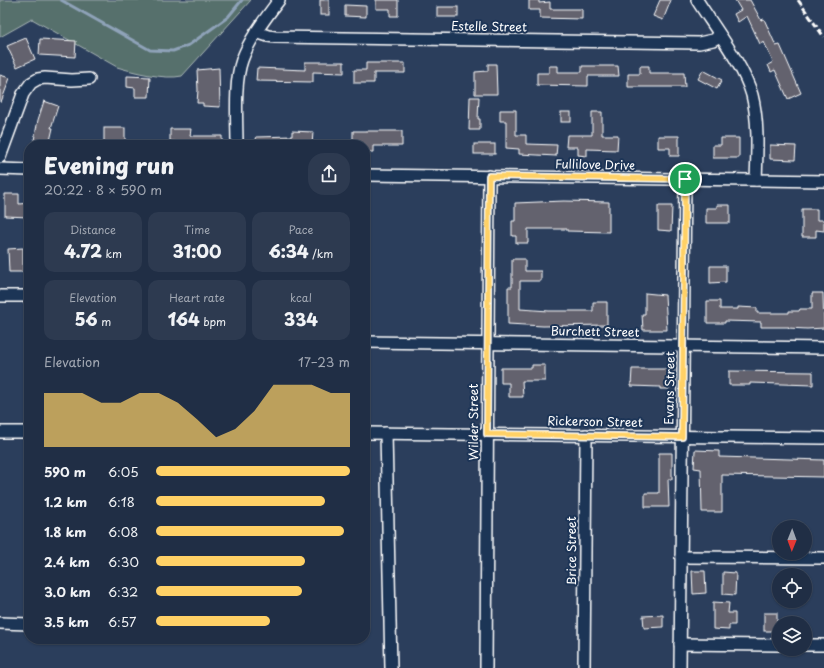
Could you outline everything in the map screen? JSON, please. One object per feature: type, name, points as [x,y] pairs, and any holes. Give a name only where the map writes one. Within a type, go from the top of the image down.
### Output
[{"type":"street","points":[[237,140],[239,71],[244,53],[256,32],[279,0]]},
{"type":"street","points":[[697,0],[742,72],[752,95],[757,128],[756,180]]},
{"type":"street","name":"Estelle Street","points":[[256,32],[268,36],[699,42],[713,40],[720,36]]},
{"type":"street","points":[[0,157],[23,94],[31,83],[38,79],[45,78],[72,80],[89,78]]},
{"type":"street","points":[[0,169],[24,170]]},
{"type":"street","name":"Fullilove Drive","points":[[370,175],[824,181]]},
{"type":"street","name":"Wilder Street","points":[[486,668],[489,176]]},
{"type":"street","name":"Evans Street","points":[[680,668],[685,179]]},
{"type":"street","points":[[0,296],[24,296]]},
{"type":"street","name":"Burchett Street","points":[[370,342],[824,348]]},
{"type":"street","points":[[0,432],[24,432]]},
{"type":"street","name":"Rickerson Street","points":[[370,433],[824,438]]},
{"type":"street","points":[[386,433],[391,668]]},
{"type":"street","name":"Brice Street","points":[[584,668],[586,435]]},
{"type":"street","points":[[681,557],[824,558]]},
{"type":"street","points":[[0,623],[24,624]]},
{"type":"street","points":[[680,644],[772,644]]},
{"type":"street","points":[[812,645],[824,645]]},
{"type":"green space","points":[[0,0],[251,0],[182,76],[167,77],[140,73],[117,67],[32,19],[0,37]]},
{"type":"building","points":[[320,0],[329,0],[329,15],[320,15]]},
{"type":"building","points":[[376,0],[398,0],[398,16],[390,16],[390,9],[376,9]]},
{"type":"building","points":[[529,0],[539,0],[539,3],[550,2],[550,9],[582,9],[582,19],[540,18],[540,10],[529,10]]},
{"type":"building","points":[[660,0],[671,0],[663,20],[653,16]]},
{"type":"building","points":[[735,0],[750,0],[761,20],[764,19],[776,46],[780,45],[801,93],[788,99],[775,70],[771,72],[768,65],[773,62],[764,42],[760,44],[747,16],[738,22],[734,14],[741,10]]},
{"type":"building","points":[[345,5],[366,6],[366,17],[345,16]]},
{"type":"building","points":[[437,7],[458,7],[458,17],[437,17]]},
{"type":"building","points":[[26,38],[35,59],[17,67],[7,46]]},
{"type":"building","points":[[40,39],[76,41],[75,57],[39,55]]},
{"type":"building","points":[[305,62],[344,62],[344,73],[313,72],[313,82],[256,81],[257,68],[305,70]]},
{"type":"building","points":[[366,63],[405,63],[405,73],[374,73],[374,83],[354,83],[354,70],[366,70]]},
{"type":"building","points":[[488,64],[496,64],[497,94],[475,94],[475,72],[488,71]]},
{"type":"building","points":[[549,66],[558,66],[558,72],[582,72],[582,66],[618,66],[619,76],[588,76],[588,86],[537,85],[537,73],[549,73]]},
{"type":"building","points":[[640,66],[649,66],[649,73],[684,73],[685,87],[628,87],[628,74],[640,74]]},
{"type":"building","points":[[219,68],[220,107],[203,106],[203,103],[197,103],[197,70]]},
{"type":"building","points":[[703,70],[722,80],[717,89],[698,79]]},
{"type":"building","points":[[0,75],[10,78],[1,102],[0,102]]},
{"type":"building","points":[[127,76],[150,77],[149,97],[135,97],[135,88],[127,87]]},
{"type":"building","points":[[470,97],[479,97],[478,119],[480,119],[480,130],[469,130]]},
{"type":"building","points":[[44,101],[58,106],[51,128],[53,128],[50,140],[34,140]]},
{"type":"building","points":[[500,110],[516,110],[516,135],[526,135],[526,144],[557,145],[556,156],[519,154],[519,149],[506,148],[506,121],[500,121]]},
{"type":"building","points":[[561,112],[571,112],[571,122],[561,122]]},
{"type":"building","points":[[592,112],[602,112],[602,135],[618,135],[617,150],[587,149],[587,156],[578,155],[578,147],[566,147],[567,135],[592,135]]},
{"type":"building","points":[[104,128],[125,128],[125,140],[104,140]]},
{"type":"building","points":[[170,129],[191,129],[190,136],[222,136],[222,140],[170,140]]},
{"type":"building","points":[[292,131],[313,132],[312,140],[256,140],[256,137],[292,136]]},
{"type":"building","points":[[353,131],[402,131],[402,146],[373,146],[373,152],[370,152],[370,140],[353,140]]},
{"type":"building","points":[[658,136],[679,136],[679,156],[670,156],[670,148],[658,148]]},
{"type":"building","points":[[721,138],[739,138],[739,158],[713,158],[713,145],[721,145]]},
{"type":"building","points":[[474,144],[495,144],[495,154],[474,154]]},
{"type":"building","points":[[770,145],[796,146],[795,160],[770,159]]},
{"type":"building","points":[[5,194],[19,194],[19,204],[24,204],[24,217],[5,216]]},
{"type":"building","points":[[564,201],[609,202],[609,232],[567,231],[567,229],[528,229],[528,243],[516,243],[516,236],[512,236],[512,221],[515,221],[515,203]]},
{"type":"building","points":[[717,205],[730,205],[730,223],[706,223],[706,208],[717,208]]},
{"type":"building","points":[[658,206],[672,206],[671,231],[658,230]]},
{"type":"building","points":[[802,209],[817,209],[817,220],[824,220],[824,231],[816,230],[816,237],[802,237]]},
{"type":"building","points":[[23,248],[23,272],[9,272],[8,249]]},
{"type":"building","points":[[512,259],[525,259],[525,271],[541,271],[541,281],[520,281],[520,309],[549,311],[593,311],[593,302],[607,302],[607,325],[543,326],[508,324],[508,287],[512,287]]},
{"type":"building","points":[[710,266],[726,266],[726,282],[710,283]]},
{"type":"building","points":[[645,293],[665,295],[667,330],[643,330],[642,314],[645,314]]},
{"type":"building","points":[[812,293],[823,293],[824,328],[807,329],[788,328],[789,327],[761,327],[761,322],[725,321],[725,323],[707,323],[707,301],[720,301],[720,309],[738,309],[738,307],[757,308],[757,313],[789,313],[789,311],[799,311],[800,309],[812,309]]},
{"type":"building","points":[[532,365],[545,365],[545,381],[522,381],[523,397],[509,397],[509,383],[501,383],[501,368],[532,368]]},
{"type":"building","points":[[632,369],[674,369],[675,383],[669,383],[669,389],[660,389],[660,387],[631,386]]},
{"type":"building","points":[[729,371],[813,372],[813,385],[750,383],[750,385],[729,385]]},
{"type":"building","points":[[695,450],[719,451],[719,457],[824,460],[824,477],[722,475],[722,512],[702,512],[701,469],[694,468]]},
{"type":"building","points":[[659,453],[672,453],[672,479],[668,479],[669,507],[645,507],[645,493],[659,493]]},
{"type":"building","points":[[692,571],[705,571],[706,593],[693,594]]},
{"type":"building","points":[[723,572],[736,573],[735,595],[723,594]]},
{"type":"building","points":[[713,602],[729,603],[728,613],[735,613],[735,625],[729,625],[729,630],[713,629]]},
{"type":"building","points":[[764,613],[777,613],[777,616],[772,616],[772,631],[764,631]]},
{"type":"building","points":[[663,615],[663,627],[644,628],[643,616]]},
{"type":"waterway","points":[[61,0],[150,50],[173,51],[189,45],[228,17],[242,0]]},
{"type":"railway","points":[[798,0],[824,37]]},
{"type":"route","points":[[489,176],[685,179],[682,437],[487,434],[489,176]]}]
